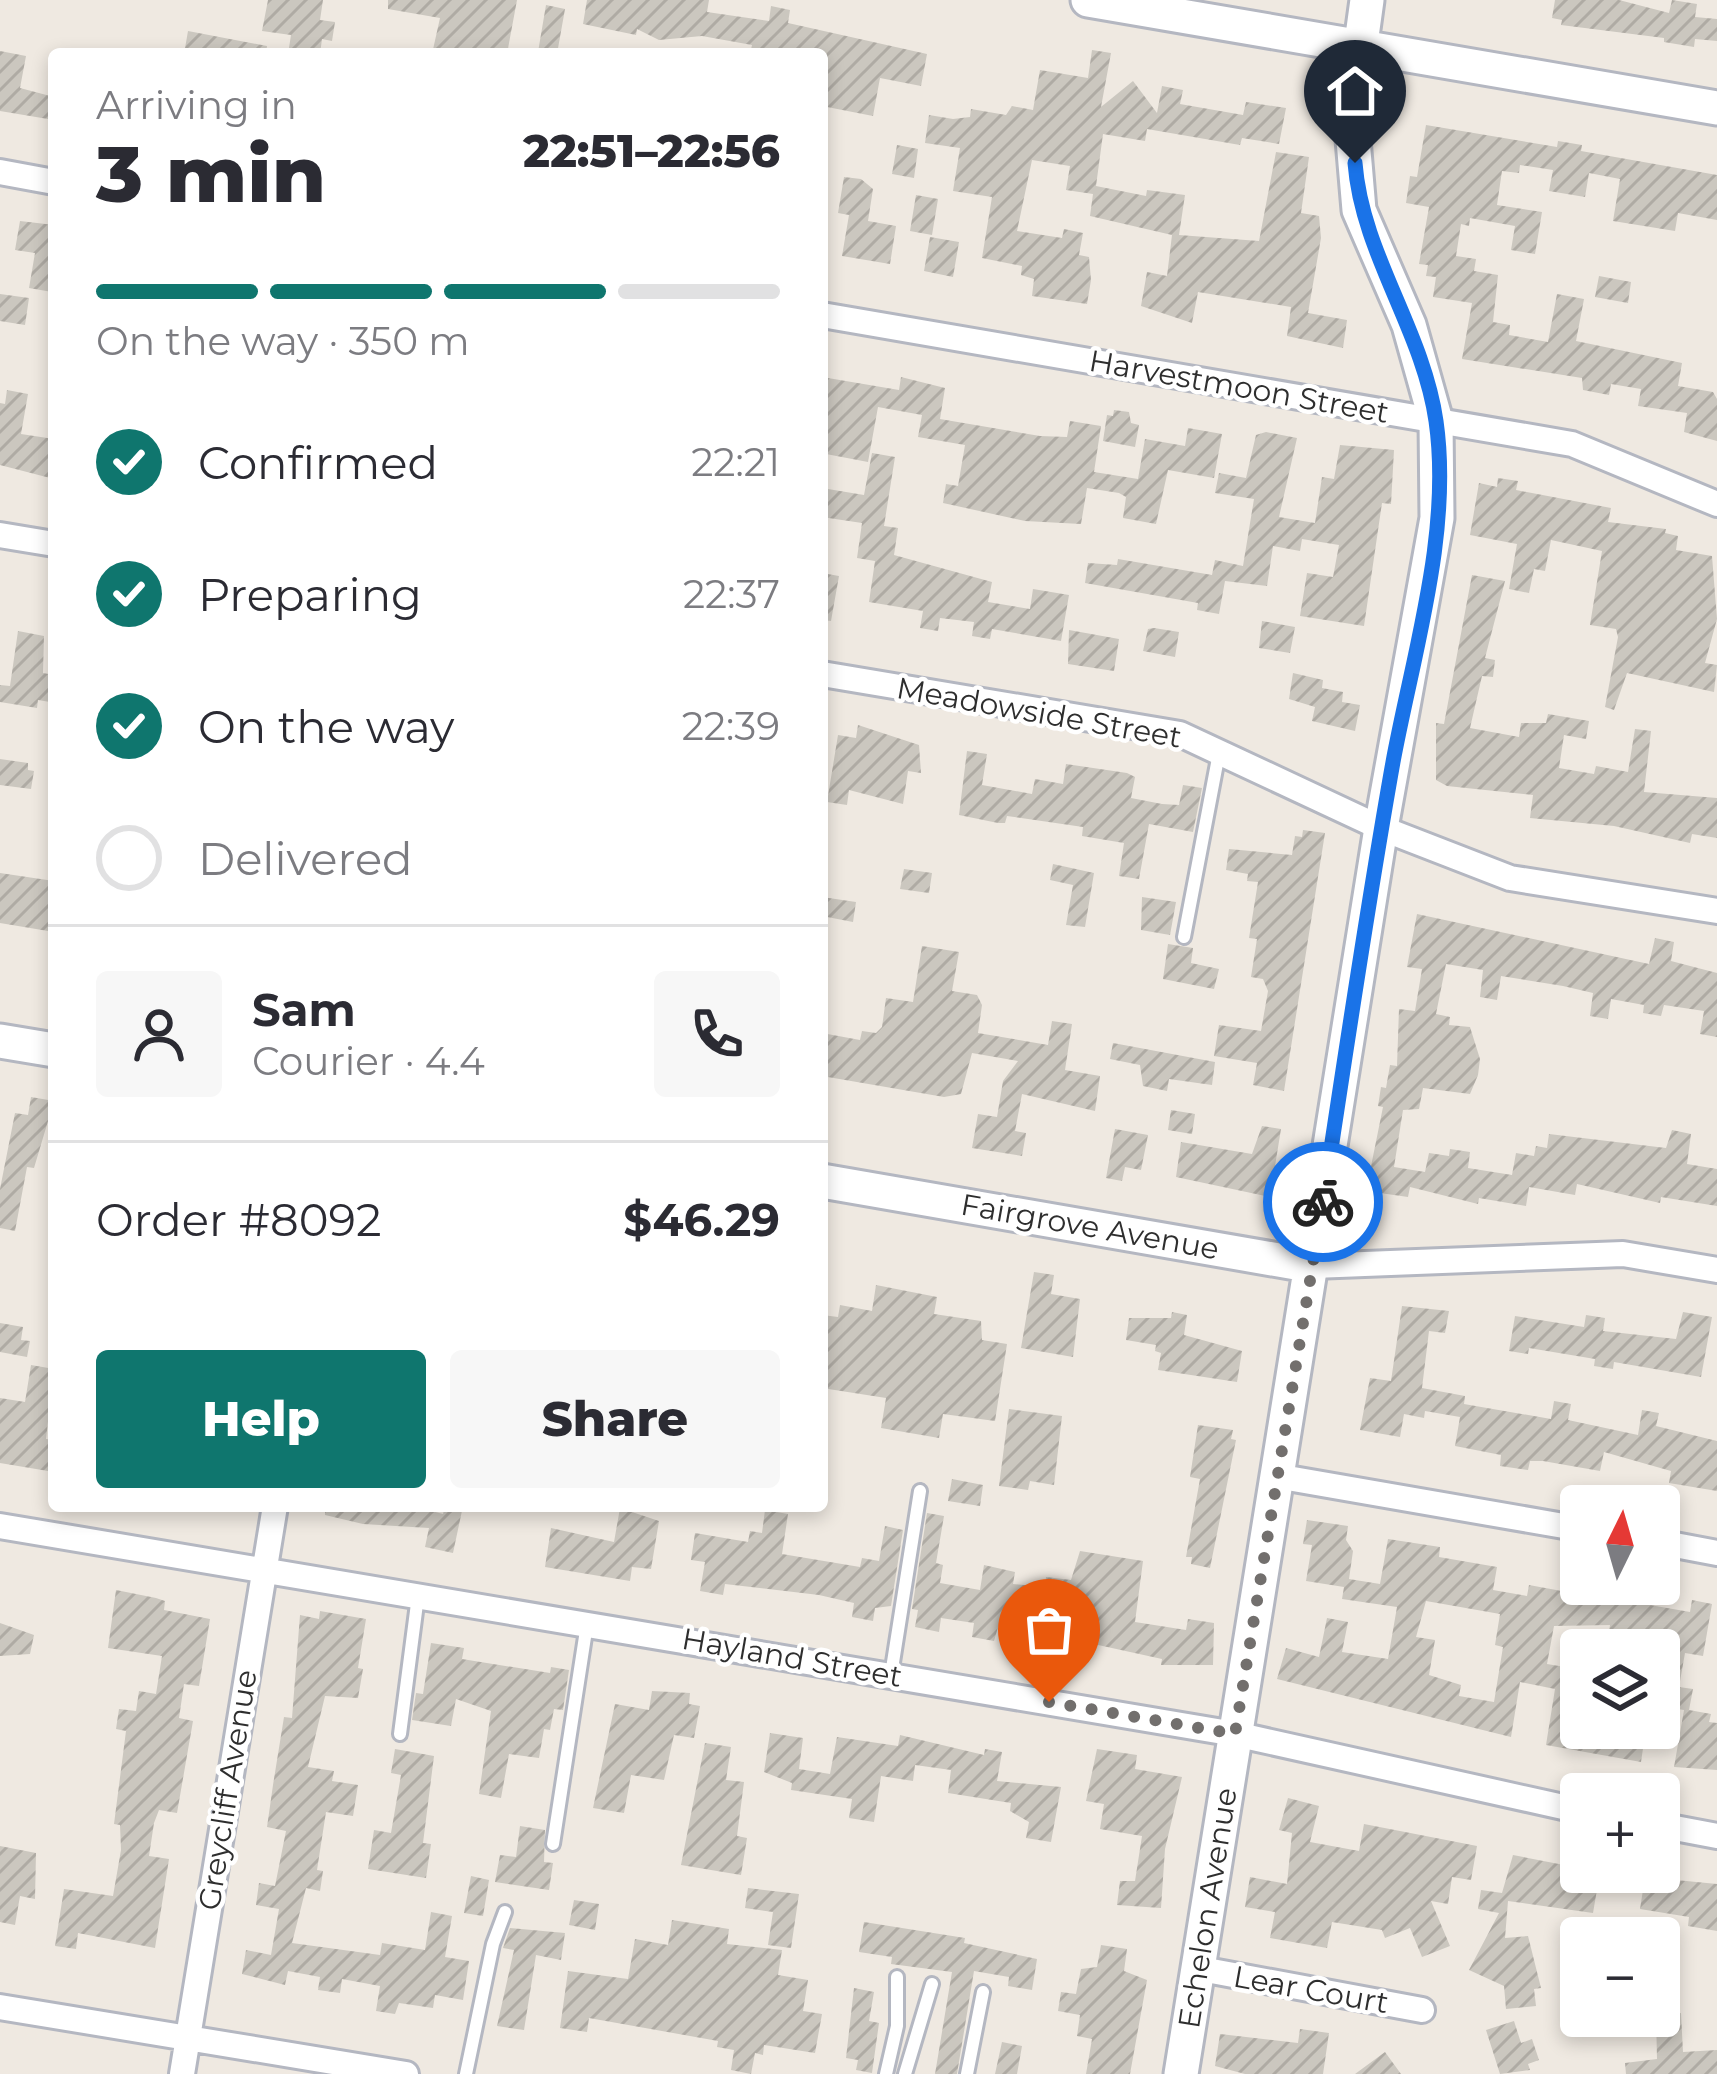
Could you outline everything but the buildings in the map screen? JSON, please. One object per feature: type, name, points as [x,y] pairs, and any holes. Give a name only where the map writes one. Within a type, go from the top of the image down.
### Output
[{"type":"street","points":[[1088,0],[1717,108]]},
{"type":"street","name":"Echelon Avenue","points":[[1181,2074],[1381,828],[1437,518],[1436,421],[1409,326],[1359,210],[1351,116],[1367,0]]},
{"type":"street","points":[[0,172],[48,181]]},
{"type":"street","name":"Harvestmoon Street","points":[[828,316],[1572,444],[1717,504]]},
{"type":"street","points":[[0,535],[48,543]]},
{"type":"street","name":"Meadowside Street","points":[[828,675],[1180,734],[1381,828],[1510,878],[1717,911]]},
{"type":"street","points":[[0,1041],[48,1049]]},
{"type":"street","name":"Fairgrove Avenue","points":[[828,1182],[1313,1266],[1623,1254],[1717,1270]]},
{"type":"street","points":[[1276,1476],[1560,1525]]},
{"type":"street","name":"Greycliff Avenue","points":[[182,2074],[274,1512]]},
{"type":"street","name":"Hayland Street","points":[[0,1526],[1235,1734],[1560,1806]]},
{"type":"street","points":[[1680,1546],[1717,1552]]},
{"type":"street","points":[[1680,1829],[1717,1835]]},
{"type":"street","name":"Lear Court","points":[[1201,1970],[1422,2010]]},
{"type":"street","points":[[0,2007],[406,2074]]},
{"type":"lane","points":[[1184,937],[1219,752]]},
{"type":"lane","points":[[891,1675],[920,1491]]},
{"type":"lane","points":[[400,1734],[418,1594]]},
{"type":"lane","points":[[553,1844],[587,1623]]},
{"type":"lane","points":[[466,2074],[493,1944],[505,1912]]},
{"type":"lane","points":[[886,2074],[897,2026],[896,1977]]},
{"type":"lane","points":[[905,2074],[932,1984]]},
{"type":"lane","points":[[968,2074],[983,1992]]},
{"type":"way so far","points":[[1049,1702],[1235,1734],[1323,1202]]},
{"type":"route","points":[[1323,1202],[1381,828],[1437,518],[1436,421],[1409,326],[1359,210],[1355,163]]}]
